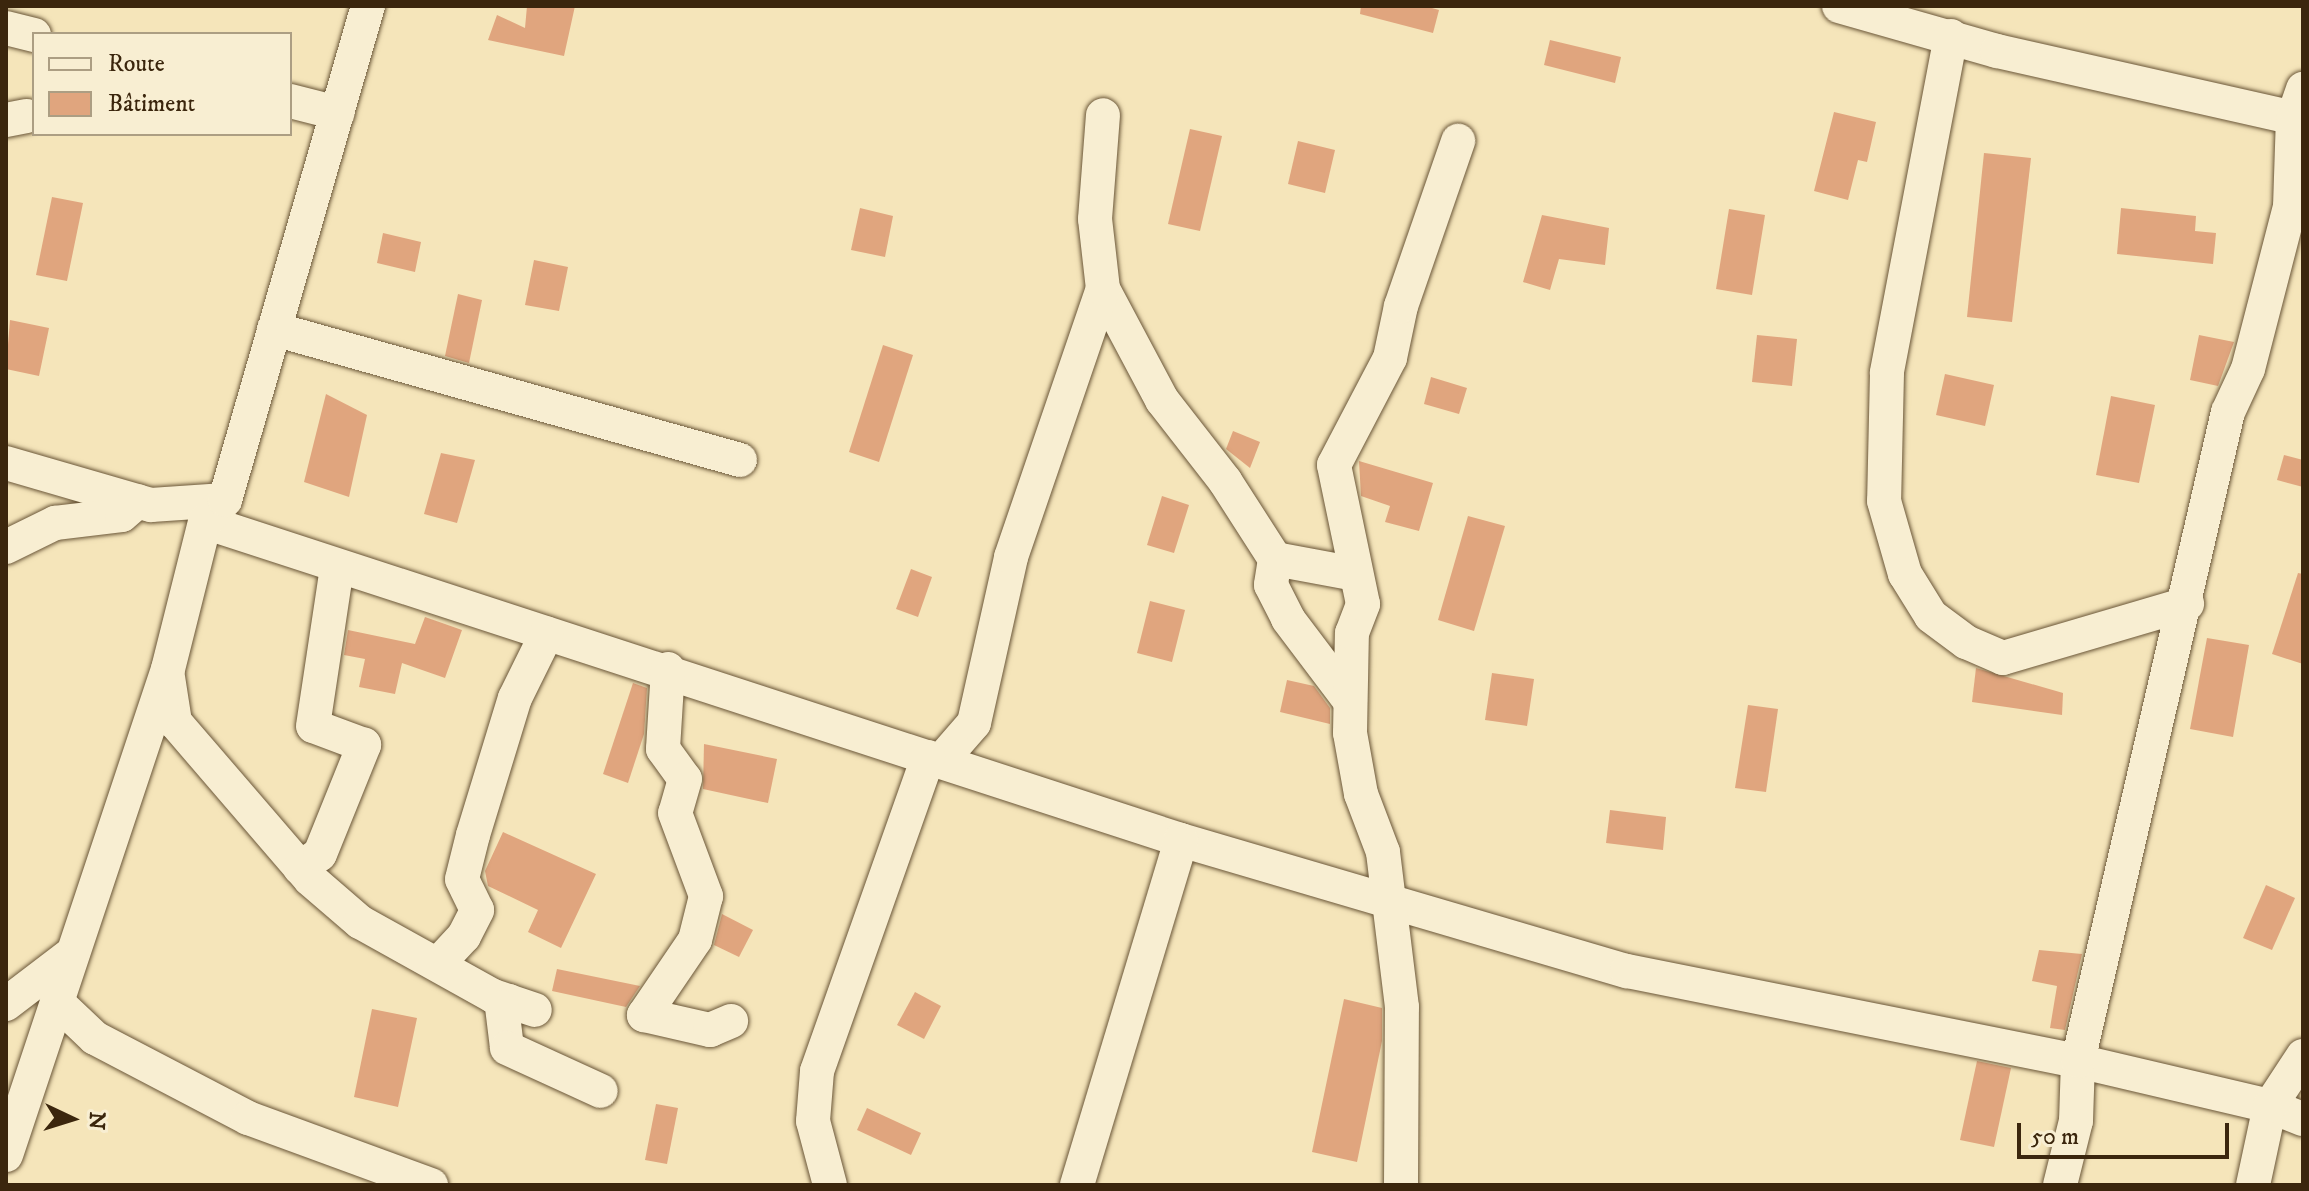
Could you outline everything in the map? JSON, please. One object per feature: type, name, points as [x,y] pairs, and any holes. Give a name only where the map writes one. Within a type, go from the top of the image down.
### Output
[{"type":"street","points":[[6,1155],[168,669],[274,329],[368,6]]},
{"type":"street","points":[[1839,6],[1951,36],[2300,109],[2290,207],[2248,369],[2228,412],[2187,604],[2078,1061],[2076,1121],[2060,1185]]},
{"type":"street","points":[[6,28],[32,34]]},
{"type":"street","points":[[1951,36],[1887,373],[1884,501],[1905,574],[1931,616],[1966,642],[2003,658],[2187,604]]},
{"type":"street","points":[[292,102],[337,113]]},
{"type":"street","points":[[1103,115],[1095,219],[1103,289],[1162,400],[1225,481],[1275,559],[1271,585],[1313,657],[1350,701]]},
{"type":"street","points":[[1401,1185],[1402,1007],[1383,852],[1361,794],[1350,701],[1352,633],[1363,604],[1334,465],[1390,358],[1401,306],[1458,141]]},
{"type":"street","points":[[830,1185],[813,1121],[817,1071],[934,759],[974,723],[1011,557],[1103,289]]},
{"type":"street","points":[[274,329],[740,460]]},
{"type":"street","points":[[6,463],[138,501],[215,511],[337,567],[668,669],[1181,840],[1627,971],[2078,1061],[2270,1106],[2303,1119]]},
{"type":"street","points":[[6,524],[38,516],[93,487]]},
{"type":"street","points":[[6,547],[55,523],[122,515],[138,501]]},
{"type":"street","points":[[1275,559],[1356,574]]},
{"type":"street","points":[[300,868],[320,854],[364,745],[313,726],[337,567]]},
{"type":"street","points":[[438,964],[464,936],[477,910],[462,879],[473,835],[515,698],[547,633]]},
{"type":"street","points":[[1313,657],[1352,633]]},
{"type":"street","points":[[168,669],[167,702],[175,722],[300,868],[360,922],[522,1006],[502,1007],[507,1048],[601,1091]]},
{"type":"street","points":[[668,669],[663,749],[685,779],[675,813],[706,896],[695,940],[644,1015],[710,1030],[731,1021]]},
{"type":"street","points":[[1077,1185],[1181,840]]},
{"type":"street","points":[[6,1004],[73,953]]},
{"type":"street","points":[[57,1002],[95,1038],[248,1118],[431,1185]]},
{"type":"street","points":[[2253,1185],[2270,1106],[2303,1056]]},
{"type":"building","points":[[527,6],[575,6],[564,56],[488,40],[497,15],[525,28]]},
{"type":"building","points":[[1361,6],[1425,6],[1439,10],[1433,33],[1360,14]]},
{"type":"building","points":[[1550,40],[1621,57],[1615,83],[1544,65]]},
{"type":"building","points":[[1834,112],[1876,122],[1867,162],[1858,160],[1848,200],[1814,191]]},
{"type":"building","points":[[1190,129],[1222,136],[1200,231],[1168,224]]},
{"type":"building","points":[[1298,141],[1335,150],[1325,193],[1288,184]]},
{"type":"building","points":[[1984,153],[2031,158],[2012,322],[1967,317]]},
{"type":"building","points":[[52,197],[83,203],[67,281],[36,275]]},
{"type":"building","points":[[860,208],[893,216],[885,257],[851,250]]},
{"type":"building","points":[[2121,208],[2196,216],[2195,231],[2216,233],[2213,264],[2117,254]]},
{"type":"building","points":[[1729,209],[1765,215],[1752,295],[1716,289]]},
{"type":"building","points":[[1542,215],[1609,228],[1605,265],[1559,259],[1550,290],[1523,282]]},
{"type":"building","points":[[383,233],[421,242],[415,272],[377,263]]},
{"type":"building","points":[[534,260],[568,267],[559,311],[525,305]]},
{"type":"building","points":[[458,294],[482,300],[469,363],[445,356]]},
{"type":"building","points":[[10,320],[49,328],[39,376],[6,369]]},
{"type":"building","points":[[1757,335],[1797,339],[1792,386],[1752,382]]},
{"type":"building","points":[[2199,335],[2234,342],[2218,386],[2190,380]]},
{"type":"building","points":[[883,345],[913,355],[879,462],[849,452]]},
{"type":"building","points":[[1945,374],[1994,385],[1985,426],[1936,415]]},
{"type":"building","points":[[1431,377],[1467,388],[1459,414],[1424,404]]},
{"type":"building","points":[[326,394],[367,415],[349,497],[304,482]]},
{"type":"building","points":[[2111,396],[2155,405],[2139,483],[2096,475]]},
{"type":"building","points":[[1233,431],[1260,442],[1250,468],[1226,449]]},
{"type":"building","points":[[441,453],[475,460],[457,523],[424,514]]},
{"type":"building","points":[[2284,455],[2303,460],[2303,487],[2277,480]]},
{"type":"building","points":[[1359,461],[1433,483],[1419,531],[1385,522],[1390,506],[1361,496]]},
{"type":"building","points":[[1162,496],[1189,505],[1174,553],[1147,545]]},
{"type":"building","points":[[1468,516],[1505,526],[1474,631],[1438,620]]},
{"type":"building","points":[[911,569],[932,577],[918,617],[896,609]]},
{"type":"building","points":[[2298,573],[2303,574],[2303,664],[2272,654]]},
{"type":"building","points":[[1150,601],[1185,610],[1172,662],[1137,653]]},
{"type":"building","points":[[425,617],[462,630],[445,678],[402,663],[395,694],[359,687],[365,659],[344,655],[348,630],[415,644]]},
{"type":"building","points":[[2207,638],[2249,645],[2233,737],[2190,729]]},
{"type":"building","points":[[1976,668],[2063,693],[2062,715],[1972,702]]},
{"type":"building","points":[[1492,673],[1534,679],[1527,726],[1485,720]]},
{"type":"building","points":[[1287,680],[1314,686],[1330,708],[1330,724],[1280,712]]},
{"type":"building","points":[[633,683],[647,688],[644,734],[628,783],[603,774]]},
{"type":"building","points":[[1748,705],[1778,709],[1766,792],[1735,788]]},
{"type":"building","points":[[704,744],[777,759],[768,803],[703,789]]},
{"type":"building","points":[[1610,810],[1666,817],[1663,850],[1606,843]]},
{"type":"building","points":[[503,832],[596,874],[561,948],[528,932],[538,910],[488,886],[485,871]]},
{"type":"building","points":[[2266,885],[2295,898],[2272,950],[2243,938]]},
{"type":"building","points":[[722,914],[753,930],[739,957],[714,945]]},
{"type":"building","points":[[2039,950],[2082,954],[2065,1030],[2050,1028],[2057,986],[2032,981]]},
{"type":"building","points":[[557,969],[640,986],[626,1007],[552,991]]},
{"type":"building","points":[[915,992],[941,1006],[924,1039],[897,1025]]},
{"type":"building","points":[[1344,999],[1382,1008],[1382,1041],[1357,1162],[1312,1152]]},
{"type":"building","points":[[372,1009],[417,1018],[398,1107],[354,1097]]},
{"type":"building","points":[[1977,1061],[2011,1068],[1994,1147],[1960,1140]]},
{"type":"building","points":[[656,1104],[678,1108],[667,1164],[645,1160]]},
{"type":"building","points":[[867,1108],[921,1133],[911,1155],[857,1130]]}]
